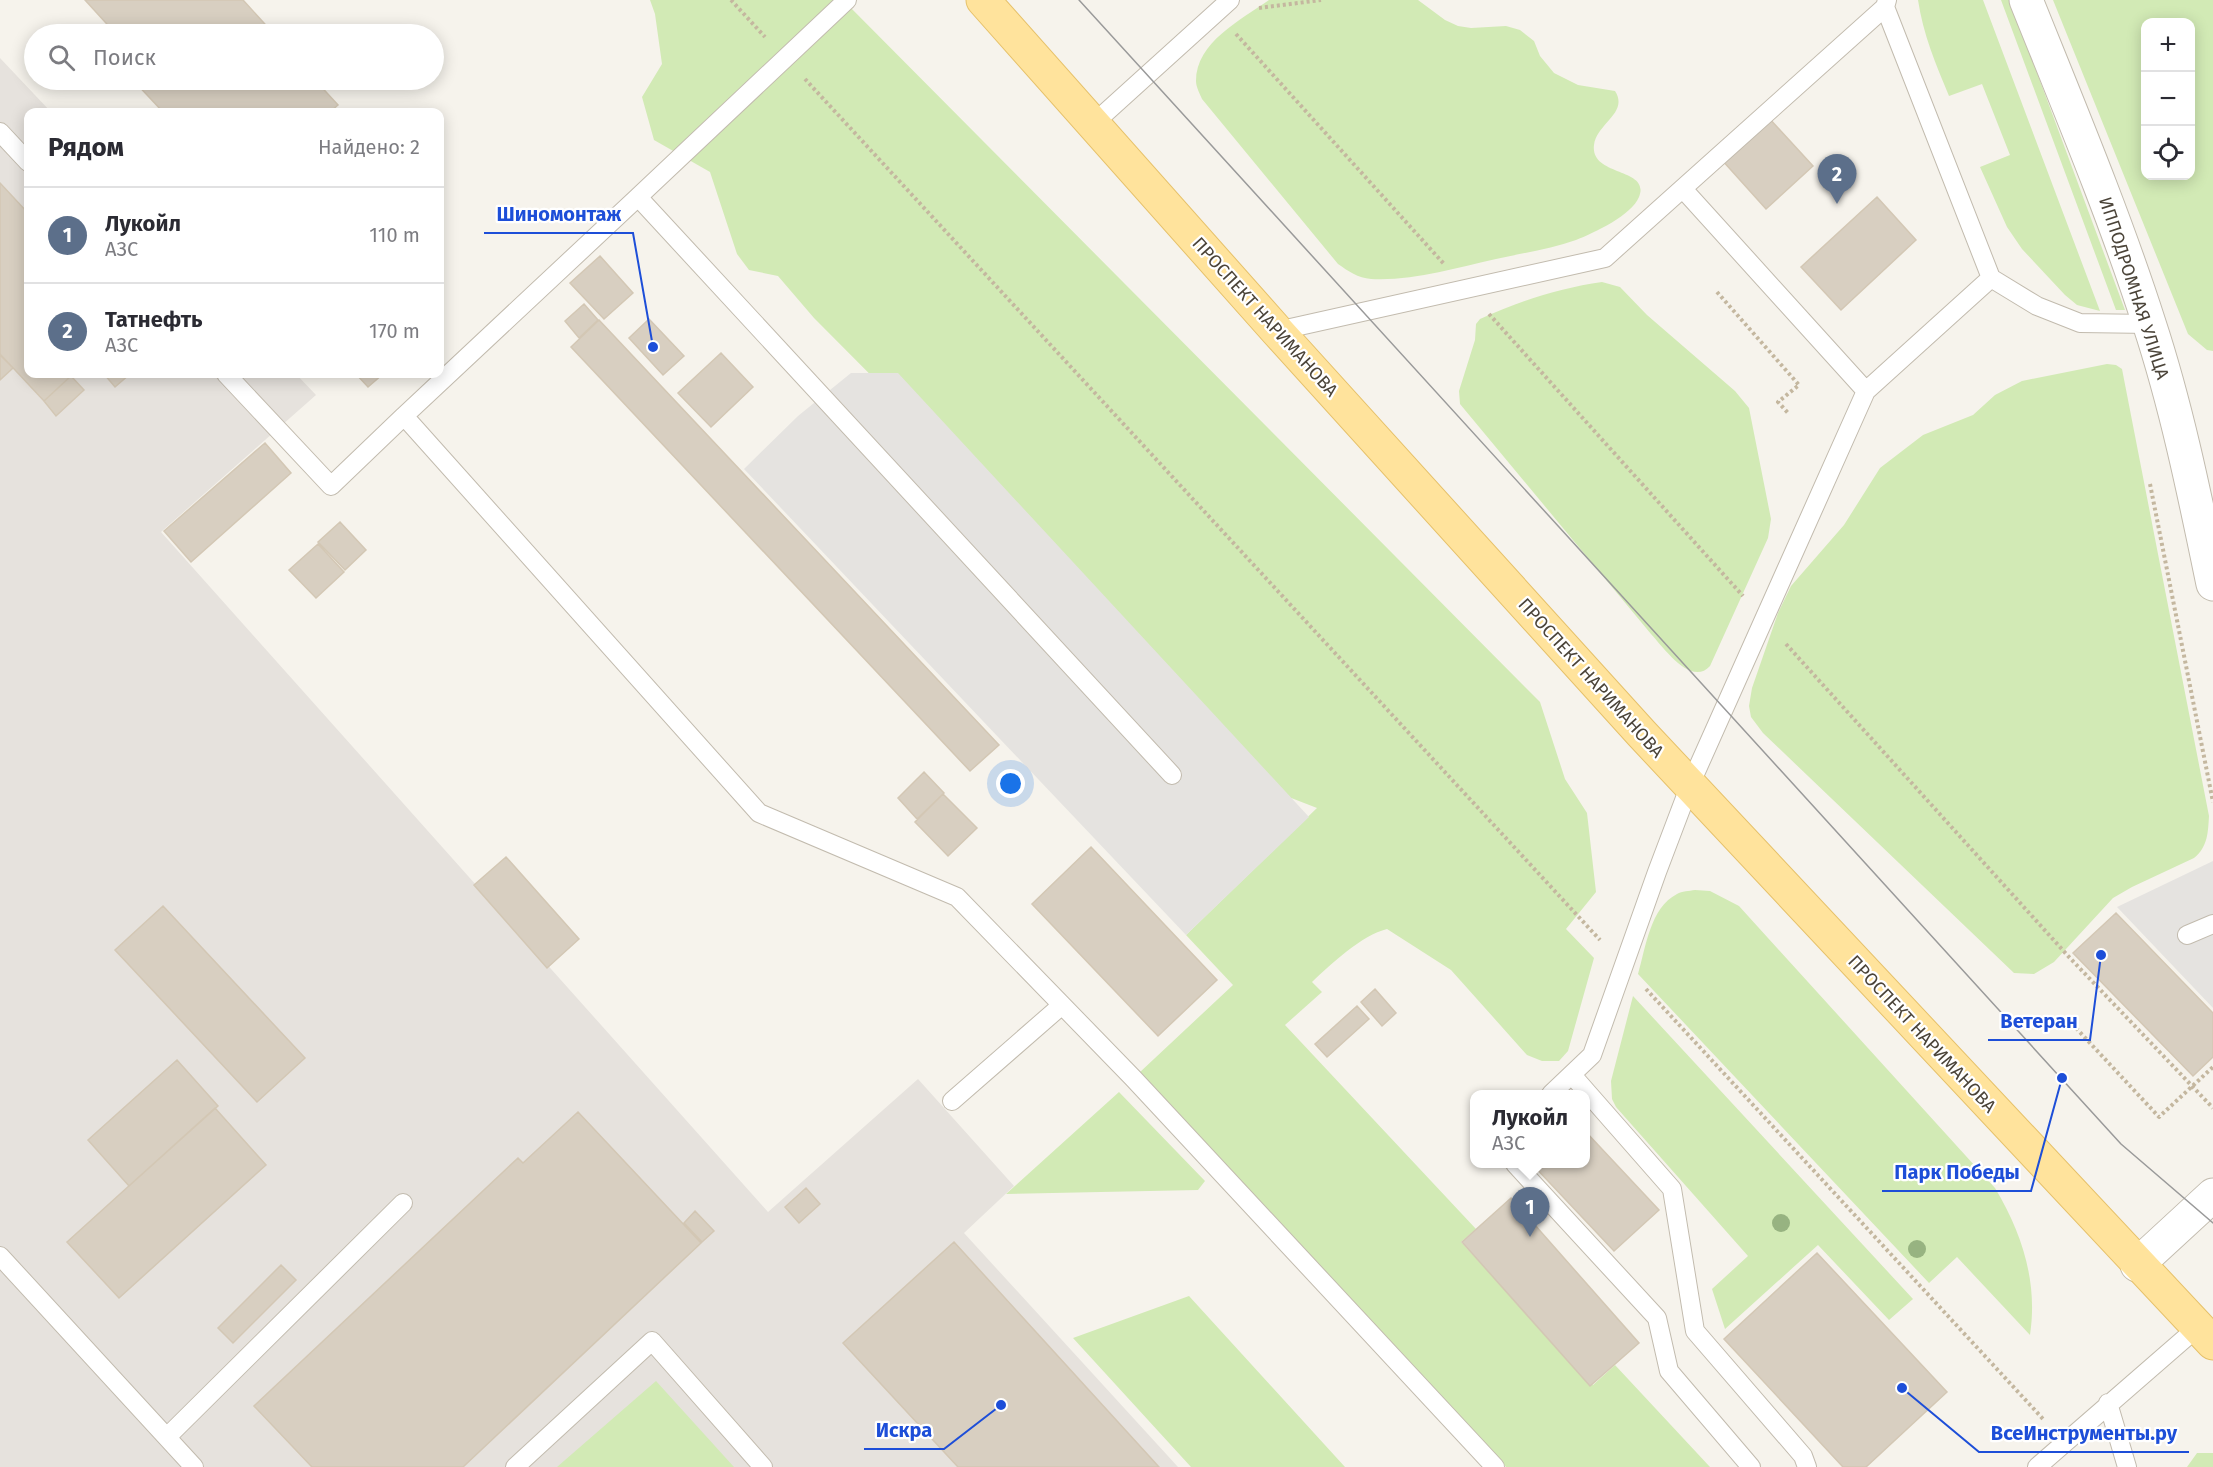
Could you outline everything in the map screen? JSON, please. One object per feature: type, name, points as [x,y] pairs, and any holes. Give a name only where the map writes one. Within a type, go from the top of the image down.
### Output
[{"type":"main road","name":"ПРОСПЕКТ НАРИМАНОВА","points":[[983,0],[1277,332],[1642,734],[2205,1335]]},
{"type":"street","name":"ИППОДРОМНАЯ УЛИЦА","points":[[2026,0],[2096,174],[2150,324],[2190,470],[2213,584]]},
{"type":"street","points":[[2138,1265],[2213,1195]]},
{"type":"lane","points":[[230,378],[331,486],[847,0]]},
{"type":"lane","points":[[1093,123],[1230,0]]},
{"type":"lane","points":[[1277,332],[1605,258],[1886,3],[1990,279],[2037,306],[2080,323],[2150,324]]},
{"type":"lane","points":[[0,132],[24,158]]},
{"type":"lane","points":[[1683,189],[1866,391]]},
{"type":"lane","points":[[638,197],[1172,775]]},
{"type":"lane","points":[[1556,1090],[1592,1055],[1690,785],[1866,391],[1990,279]]},
{"type":"lane","points":[[404,416],[759,813],[957,897],[1133,1078],[1495,1467]]},
{"type":"lane","points":[[2190,470],[2213,507]]},
{"type":"lane","points":[[2187,935],[2213,924]]},
{"type":"lane","points":[[952,1101],[1062,1005]]},
{"type":"lane","points":[[1572,1075],[1585,1090]]},
{"type":"lane","points":[[1590,1096],[1672,1189],[1695,1330],[1803,1456],[1807,1467]]},
{"type":"lane","points":[[1519,1168],[1657,1318],[1669,1371],[1751,1467]]},
{"type":"lane","points":[[167,1437],[403,1203]]},
{"type":"lane","points":[[0,1256],[194,1467]]},
{"type":"lane","points":[[2037,1467],[2109,1403],[2205,1335]]},
{"type":"lane","points":[[515,1467],[652,1341],[763,1467]]},
{"type":"lane","points":[[2109,1403],[2127,1467]]},
{"type":"path","points":[[731,0],[2064,1442]]},
{"type":"path","points":[[1216,13],[1321,0]]},
{"type":"path","points":[[1216,13],[2068,957],[2213,1108]]},
{"type":"path","points":[[1717,292],[1799,384],[1779,402],[1789,414]]},
{"type":"path","points":[[2148,474],[2213,802]]},
{"type":"path","points":[[2076,1028],[2159,1117],[2213,1067]]},
{"type":"shaded area","points":[[0,58],[24,83],[24,90],[30,90],[47,108],[24,108],[24,378],[300,378],[316,395],[161,532],[768,1212],[918,1079],[1014,1186],[964,1233],[1178,1467],[0,1467]]},
{"type":"shaded area","points":[[851,373],[898,373],[1309,817],[1186,935],[744,469],[798,416]]},
{"type":"shaded area","points":[[2213,861],[2213,1008],[2117,907]]},
{"type":"green space","points":[[650,0],[843,0],[1540,702],[1565,779],[1587,813],[1596,892],[1566,929],[1594,958],[1568,1051],[1559,1061],[1542,1061],[1527,1055],[1451,970],[1387,929],[1357,944],[1312,982],[1322,992],[1285,1025],[1476,1229],[1461,1242],[1593,1385],[1615,1365],[1710,1467],[1506,1467],[1139,1073],[1233,985],[1186,935],[1317,808],[1255,784],[1160,666],[814,318],[778,276],[749,270],[737,254],[710,172],[654,140],[642,97],[662,64],[655,14]]},
{"type":"green space","points":[[1269,0],[1418,0],[1445,20],[1458,26],[1471,28],[1506,26],[1520,30],[1534,41],[1540,56],[1554,73],[1578,85],[1615,91],[1618,106],[1596,137],[1595,155],[1610,168],[1636,181],[1640,187],[1639,197],[1629,210],[1612,223],[1584,237],[1557,246],[1419,276],[1371,279],[1353,274],[1338,264],[1202,99],[1197,88],[1198,67],[1203,55],[1212,44],[1222,33]]},
{"type":"green space","points":[[1918,0],[1983,0],[2100,311],[2077,305],[2065,295],[2022,249],[2007,227],[1980,167],[2010,155],[1982,84],[1949,96],[1927,37]]},
{"type":"green space","points":[[2001,0],[2010,0],[2125,310],[2116,310]]},
{"type":"green space","points":[[2053,0],[2213,0],[2213,351],[2207,350],[2188,334]]},
{"type":"green space","points":[[1602,282],[1620,287],[1647,315],[1735,391],[1749,408],[1771,519],[1768,538],[1710,666],[1703,671],[1695,672],[1686,669],[1663,648],[1460,404],[1459,391],[1475,340],[1476,324],[1480,319],[1540,296]]},
{"type":"green space","points":[[2107,364],[2116,365],[2122,369],[2209,816],[2208,833],[2205,844],[2194,858],[2113,898],[2054,962],[2034,974],[2014,973],[1763,733],[1751,717],[1749,706],[1752,688],[1778,613],[1791,586],[1844,525],[1880,468],[1923,435],[1973,415],[1995,395],[2022,381]]},
{"type":"green space","points":[[1695,890],[1710,891],[1739,906],[1995,1188],[2013,1222],[2026,1258],[2032,1296],[2030,1335],[1957,1257],[1929,1283],[1638,974],[1650,929],[1661,909],[1677,894]]},
{"type":"green space","points":[[1633,996],[1913,1299],[1889,1320],[1818,1245],[1725,1329],[1712,1289],[1748,1256],[1616,1107],[1612,1099],[1611,1081]]},
{"type":"green space","points":[[1119,1092],[1205,1181],[1198,1190],[1006,1194]]},
{"type":"green space","points":[[1189,1296],[1345,1467],[1191,1467],[1073,1338]]},
{"type":"green space","points":[[656,1381],[734,1467],[557,1467]]},
{"type":"green space","points":[[2197,1453],[2213,1453],[2213,1467],[2187,1467]]},
{"type":"building","points":[[85,0],[243,0],[265,24],[107,24]]},
{"type":"building","points":[[142,90],[324,90],[338,105],[335,108],[159,108]]},
{"type":"building","points":[[1768,117],[1813,166],[1766,209],[1722,160]]},
{"type":"building","points":[[0,183],[24,209],[24,378],[69,378],[44,401],[0,354]]},
{"type":"building","points":[[1877,197],[1916,240],[1841,310],[1801,267]]},
{"type":"building","points":[[600,256],[633,293],[604,319],[570,283]]},
{"type":"building","points":[[584,304],[598,320],[579,338],[565,321]]},
{"type":"building","points":[[649,319],[684,356],[663,375],[629,338]]},
{"type":"building","points":[[599,320],[999,745],[970,771],[571,347]]},
{"type":"building","points":[[721,353],[753,387],[711,427],[678,393]]},
{"type":"building","points":[[0,355],[13,368],[0,380]]},
{"type":"building","points":[[69,378],[73,378],[84,390],[56,416],[44,401]]},
{"type":"building","points":[[107,378],[125,378],[115,387]]},
{"type":"building","points":[[360,378],[378,378],[368,387]]},
{"type":"building","points":[[265,443],[291,473],[191,562],[164,531]]},
{"type":"building","points":[[340,522],[366,550],[345,570],[318,542]]},
{"type":"building","points":[[318,544],[344,572],[316,598],[289,570]]},
{"type":"building","points":[[924,772],[944,793],[917,819],[898,798]]},
{"type":"building","points":[[943,794],[977,828],[948,856],[915,822]]},
{"type":"building","points":[[1091,847],[1217,980],[1158,1036],[1032,904]]},
{"type":"building","points":[[506,857],[579,939],[547,968],[474,885]]},
{"type":"building","points":[[163,906],[305,1058],[257,1102],[115,950]]},
{"type":"building","points":[[2116,913],[2213,1013],[2213,1057],[2193,1076],[2073,953]]},
{"type":"building","points":[[1375,989],[1396,1013],[1382,1026],[1361,1002]]},
{"type":"building","points":[[1357,1006],[1369,1019],[1327,1057],[1315,1044]]},
{"type":"building","points":[[177,1060],[218,1106],[129,1186],[88,1140]]},
{"type":"building","points":[[215,1108],[266,1165],[119,1298],[67,1242]]},
{"type":"building","points":[[578,1112],[701,1243],[463,1467],[312,1467],[254,1406],[518,1158],[523,1163]]},
{"type":"building","points":[[1590,1136],[1659,1210],[1614,1251],[1536,1168],[1590,1168]]},
{"type":"building","points":[[806,1188],[820,1204],[799,1223],[785,1207]]},
{"type":"building","points":[[1511,1198],[1639,1343],[1590,1386],[1462,1242]]},
{"type":"building","points":[[695,1211],[714,1231],[702,1242],[684,1223]]},
{"type":"building","points":[[954,1242],[1159,1467],[958,1467],[843,1343]]},
{"type":"building","points":[[1817,1253],[1947,1392],[1866,1467],[1843,1467],[1724,1339]]},
{"type":"building","points":[[281,1265],[296,1280],[233,1343],[218,1328]]},
{"type":"tram line","points":[[1079,0],[2121,1144],[2213,1223]]},
{"type":"place","name":"Татнефть","points":[[1837,204]]},
{"type":"place","name":"Шиномонтаж","points":[[653,347]]},
{"type":"place","name":"Ветеран","points":[[2101,955]]},
{"type":"place","name":"Парк Победы","points":[[2062,1078]]},
{"type":"place","name":"Лукойл","points":[[1530,1237]]},
{"type":"place","name":"ВсеИнструменты.ру","points":[[1902,1388]]},
{"type":"place","name":"Искра","points":[[1001,1405]]}]
